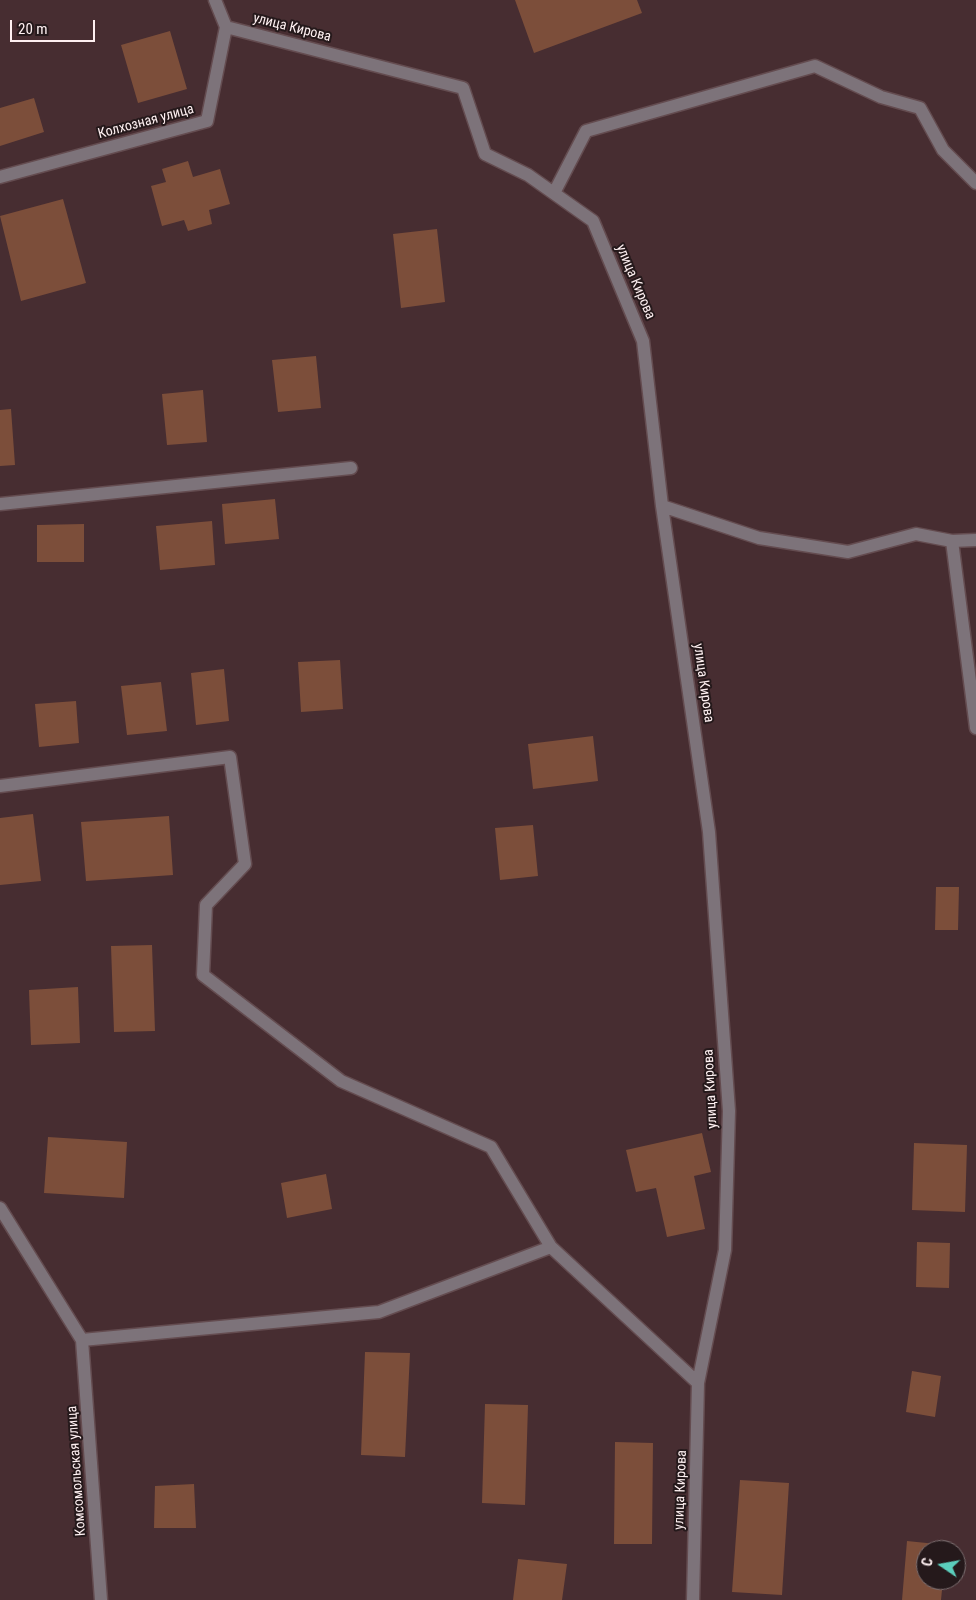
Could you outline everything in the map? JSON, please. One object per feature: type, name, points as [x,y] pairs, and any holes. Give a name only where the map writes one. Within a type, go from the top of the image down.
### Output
[{"type":"street","points":[[215,0],[226,27]]},
{"type":"street","name":"Колхозная улица","points":[[0,176],[207,121],[226,27]]},
{"type":"street","name":"улица Кирова","points":[[226,27],[463,88],[485,154],[528,175],[593,221],[643,341],[662,506],[709,832],[729,1111],[725,1250],[698,1383],[693,1600]]},
{"type":"street","points":[[554,193],[586,131],[815,66],[880,97],[920,108],[943,150],[976,183]]},
{"type":"street","points":[[0,504],[351,468]]},
{"type":"street","points":[[662,506],[759,538],[848,552],[916,534],[952,541],[976,540]]},
{"type":"street","points":[[952,541],[976,728]]},
{"type":"street","points":[[0,786],[230,757],[245,864],[206,905],[203,975],[341,1081],[490,1147],[551,1247],[698,1383]]},
{"type":"street","points":[[0,1208],[82,1340],[380,1312],[551,1247]]},
{"type":"street","name":"Комсомольская улица","points":[[82,1340],[101,1600]]},
{"type":"building","points":[[515,0],[637,0],[642,13],[534,53]]},
{"type":"building","points":[[170,31],[187,89],[138,103],[121,45]]},
{"type":"building","points":[[34,98],[44,132],[0,146],[0,108]]},
{"type":"building","points":[[188,161],[193,177],[220,169],[230,204],[209,210],[212,224],[188,231],[184,220],[162,226],[151,186],[166,182],[162,169]]},
{"type":"building","points":[[63,199],[86,283],[21,301],[0,216]]},
{"type":"building","points":[[437,229],[445,302],[401,308],[393,234]]},
{"type":"building","points":[[316,356],[321,408],[278,412],[272,360]]},
{"type":"building","points":[[203,390],[207,442],[167,445],[162,394]]},
{"type":"building","points":[[11,409],[15,465],[0,466],[0,410]]},
{"type":"building","points":[[275,499],[279,539],[225,544],[222,504]]},
{"type":"building","points":[[212,521],[215,565],[160,570],[156,526]]},
{"type":"building","points":[[84,524],[84,562],[37,562],[37,525]]},
{"type":"building","points":[[340,660],[343,709],[301,712],[298,662]]},
{"type":"building","points":[[224,669],[229,721],[196,725],[191,673]]},
{"type":"building","points":[[161,682],[167,731],[127,735],[121,686]]},
{"type":"building","points":[[76,701],[79,743],[39,747],[35,704]]},
{"type":"building","points":[[593,736],[598,781],[533,789],[528,744]]},
{"type":"building","points":[[33,814],[41,881],[0,885],[0,818]]},
{"type":"building","points":[[169,816],[173,875],[86,881],[81,822]]},
{"type":"building","points":[[533,825],[538,876],[500,880],[495,828]]},
{"type":"building","points":[[936,887],[959,887],[958,930],[935,930]]},
{"type":"building","points":[[152,945],[155,1031],[114,1032],[111,946]]},
{"type":"building","points":[[78,987],[80,1043],[31,1045],[29,990]]},
{"type":"building","points":[[702,1133],[711,1172],[694,1176],[705,1229],[667,1237],[656,1188],[636,1192],[626,1150]]},
{"type":"building","points":[[48,1137],[127,1142],[124,1198],[44,1193]]},
{"type":"building","points":[[914,1143],[967,1145],[965,1212],[912,1210]]},
{"type":"building","points":[[326,1174],[332,1209],[287,1218],[281,1183]]},
{"type":"building","points":[[917,1242],[950,1243],[949,1288],[916,1287]]},
{"type":"building","points":[[365,1352],[410,1353],[405,1457],[361,1455]]},
{"type":"building","points":[[912,1371],[941,1376],[935,1417],[906,1412]]},
{"type":"building","points":[[485,1404],[528,1405],[525,1505],[482,1503]]},
{"type":"building","points":[[615,1442],[653,1443],[652,1544],[614,1544]]},
{"type":"building","points":[[740,1480],[789,1483],[782,1595],[732,1592]]},
{"type":"building","points":[[194,1484],[196,1528],[154,1528],[155,1486]]},
{"type":"building","points":[[907,1541],[916,1542],[916,1590],[942,1590],[941,1600],[902,1600]]},
{"type":"building","points":[[518,1559],[567,1564],[562,1600],[513,1600]]}]
